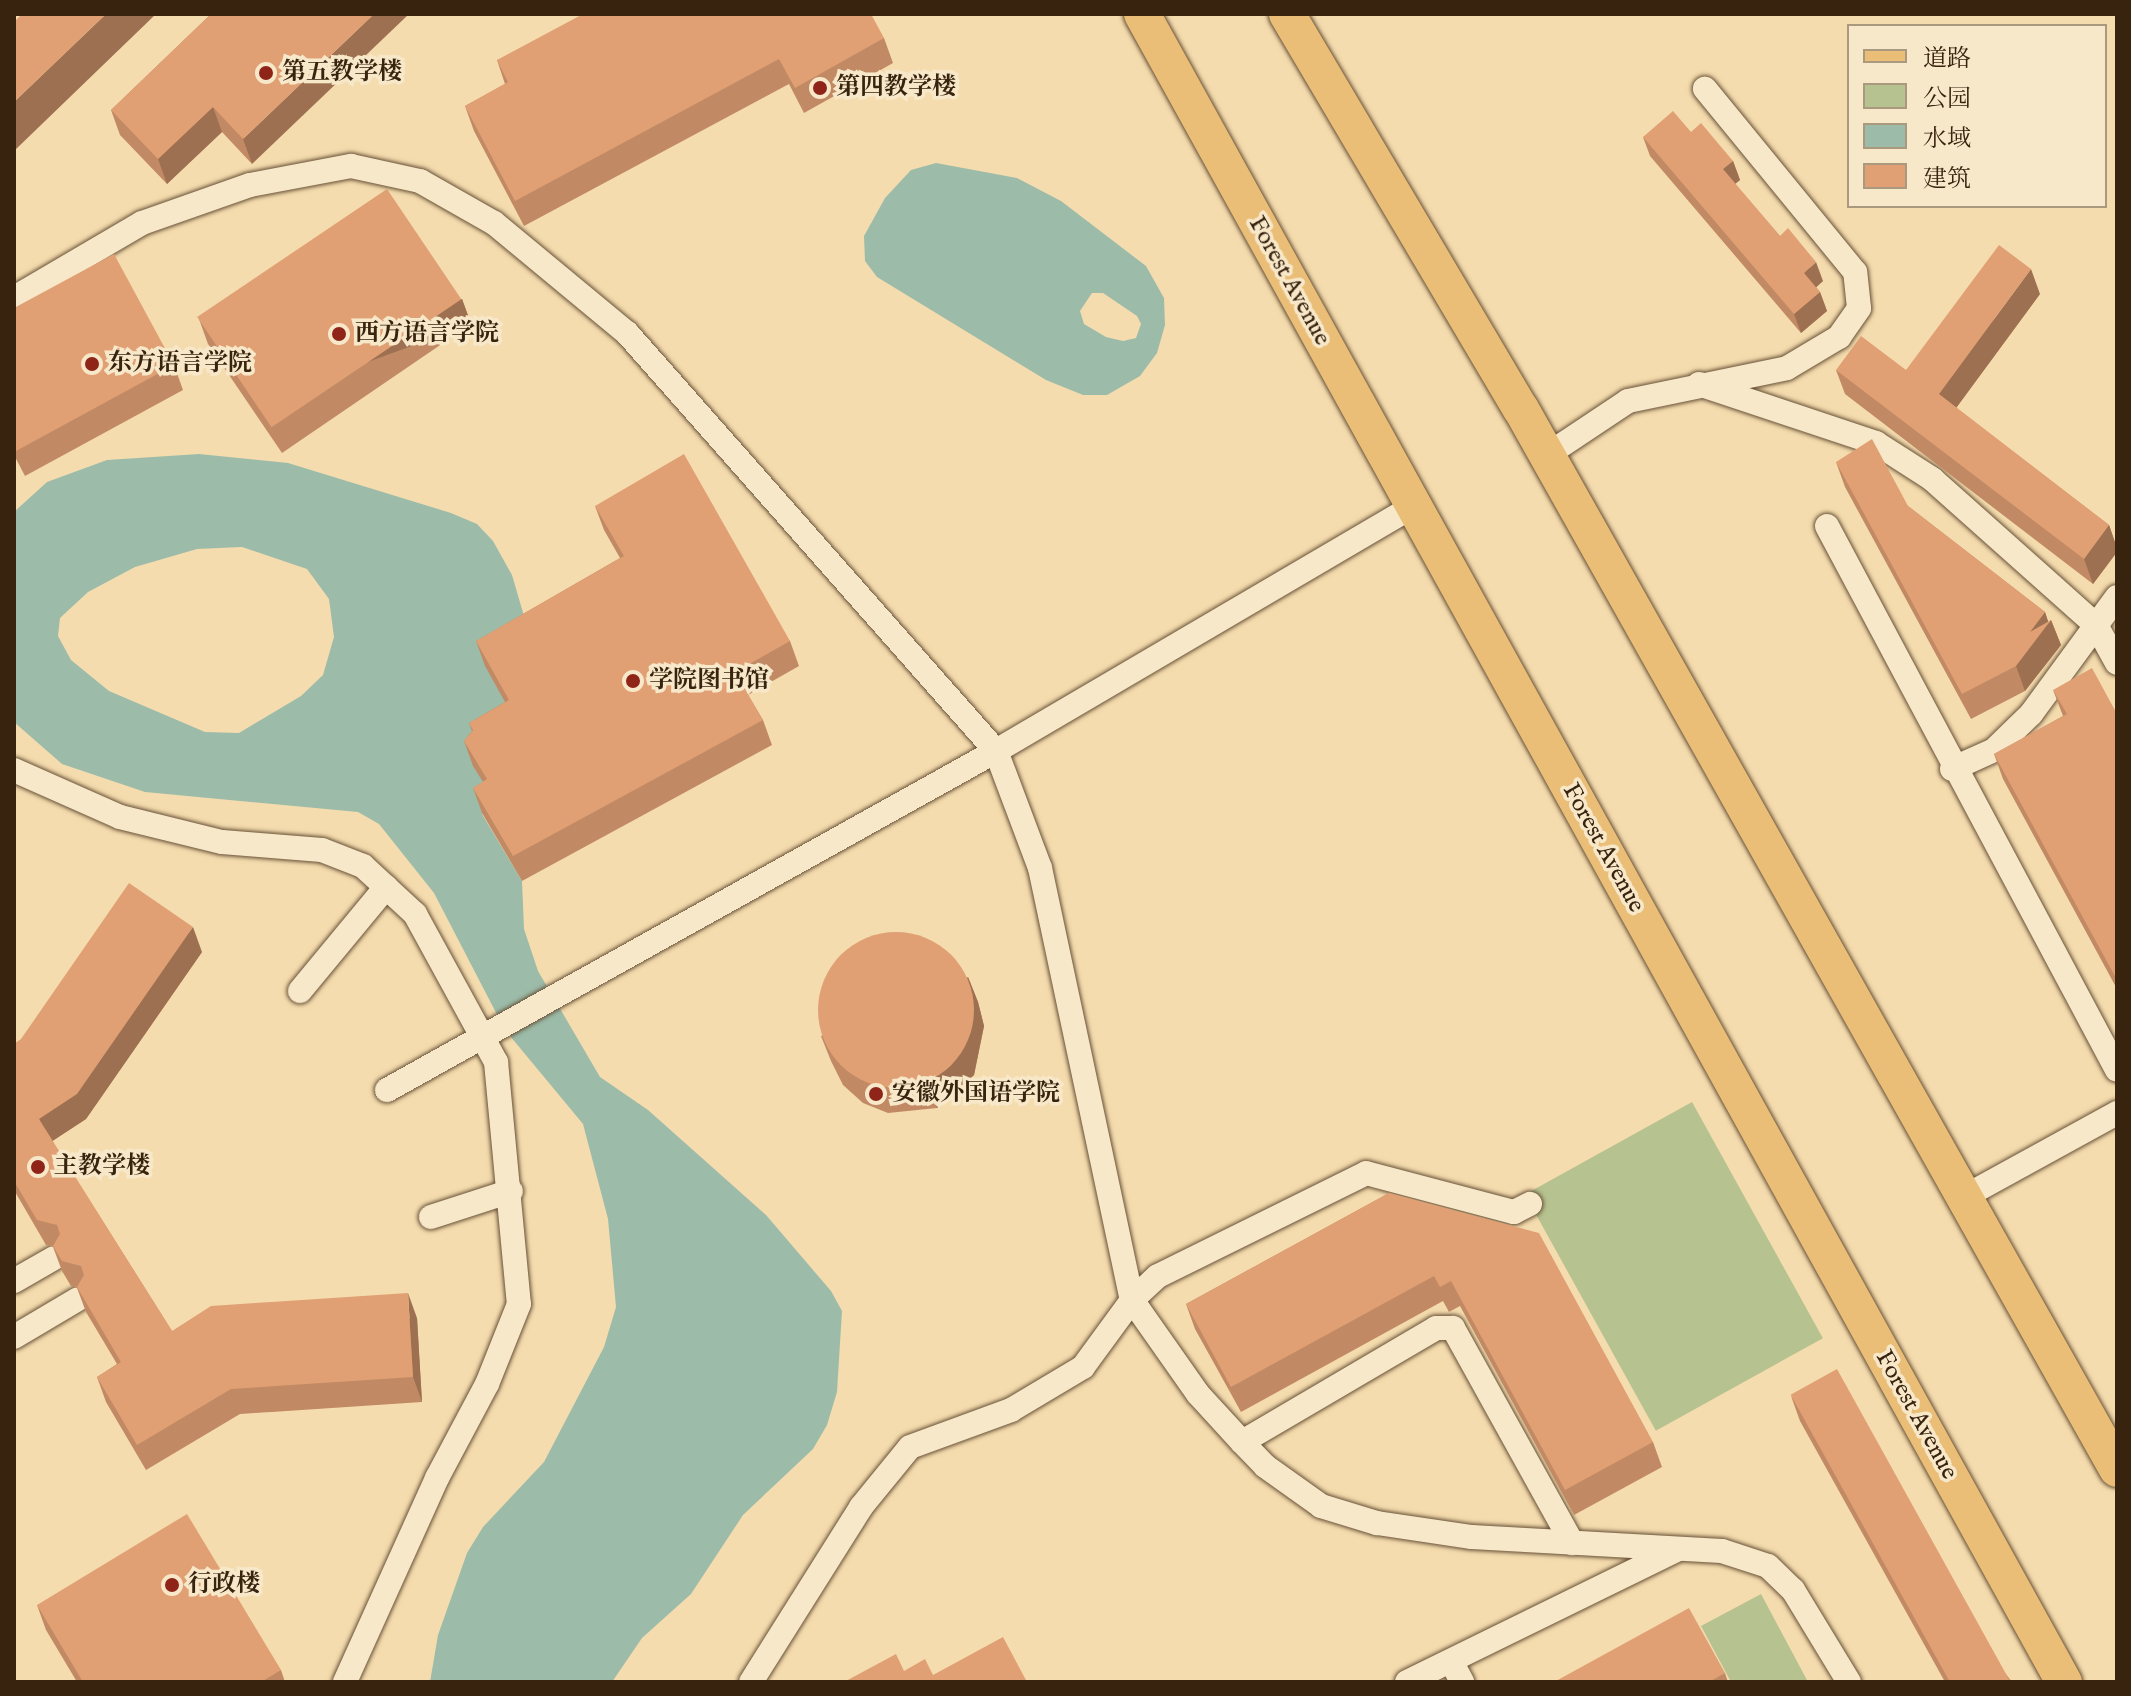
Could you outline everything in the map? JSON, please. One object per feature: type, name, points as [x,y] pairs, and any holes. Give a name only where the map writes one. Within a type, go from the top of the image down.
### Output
[{"type":"main road","name":"Forest Avenue","points":[[1142,14],[2064,1682]]},
{"type":"main road","points":[[1287,14],[1547,455],[2117,1469]]},
{"type":"street","points":[[1547,455],[1628,401],[1696,384],[1787,368],[1839,337],[1859,308],[1855,272],[1705,89]]},
{"type":"street","points":[[14,298],[142,223],[250,185],[351,166],[420,181],[494,223],[627,333],[996,751],[1040,868],[1132,1300],[1198,1394],[1242,1442],[1265,1466],[1321,1506],[1377,1523],[1472,1537],[1722,1551],[1768,1566],[1793,1590],[1849,1682]]},
{"type":"street","points":[[1696,384],[1876,443],[1932,479],[2096,625],[2117,663]]},
{"type":"street","points":[[387,1090],[996,751],[1414,506]]},
{"type":"street","points":[[1827,526],[1952,769],[2117,1070]]},
{"type":"street","points":[[1952,769],[1994,750],[2031,714],[2117,597]]},
{"type":"street","points":[[14,770],[120,817],[222,842],[322,850],[363,866],[415,914],[487,1032],[496,1062],[511,1191],[519,1304],[487,1384],[437,1478],[345,1682]]},
{"type":"street","points":[[300,991],[386,887]]},
{"type":"street","points":[[1964,1197],[2117,1113]]},
{"type":"street","points":[[751,1682],[861,1507],[910,1447],[1011,1410],[1083,1367],[1132,1300],[1158,1276],[1366,1173],[1514,1212],[1530,1204]]},
{"type":"street","points":[[431,1217],[511,1191]]},
{"type":"street","points":[[14,1281],[54,1258]]},
{"type":"street","points":[[14,1337],[78,1299]]},
{"type":"street","points":[[1242,1442],[1436,1328],[1453,1328],[1572,1543]]},
{"type":"street","points":[[1407,1682],[1456,1671],[1678,1548]]},
{"type":"green space","points":[[1692,1102],[1823,1338],[1656,1431],[1525,1195]]},
{"type":"green space","points":[[1761,1594],[1808,1682],[1731,1682],[1701,1626]]},
{"type":"water","points":[[936,163],[1017,178],[1061,201],[1146,266],[1164,298],[1165,325],[1157,353],[1140,376],[1107,395],[1083,395],[1046,380],[877,277],[865,261],[864,236],[885,198],[911,170]],"holes":[[[1092,293],[1103,293],[1137,316],[1141,324],[1136,338],[1123,341],[1106,337],[1084,324],[1080,311]]]},
{"type":"water","points":[[199,454],[288,463],[451,513],[477,524],[493,541],[512,575],[531,640],[518,725],[496,804],[482,814],[522,881],[524,929],[538,971],[600,1077],[648,1110],[766,1215],[831,1291],[842,1311],[837,1392],[827,1425],[813,1449],[743,1515],[691,1594],[642,1638],[612,1682],[430,1682],[438,1635],[467,1553],[483,1527],[544,1462],[604,1347],[616,1307],[608,1219],[583,1124],[505,1030],[434,893],[379,824],[358,812],[145,792],[62,764],[14,722],[14,512],[47,482],[107,460]],"holes":[[[242,547],[307,569],[329,599],[334,637],[323,675],[301,696],[239,733],[205,732],[109,691],[71,660],[58,636],[60,618],[88,592],[135,567],[197,549]]]},
{"type":"building","points":[[22,14],[106,14],[14,102],[14,22]]},
{"type":"building","name":"第五教学楼","points":[[211,14],[374,14],[243,139],[213,107],[158,159],[111,110]]},
{"type":"building","points":[[583,14],[871,14],[884,38],[795,88],[779,59],[515,201],[465,106],[508,82],[497,60]]},
{"type":"building","points":[[1673,111],[1691,132],[1701,123],[1733,161],[1723,169],[1780,236],[1788,228],[1816,262],[1804,273],[1820,292],[1794,314],[1643,137]]},
{"type":"building","name":"西方语言学院","points":[[387,189],[461,299],[272,427],[197,317]]},
{"type":"building","points":[[1999,245],[2031,269],[1939,394],[2109,525],[2084,559],[1836,370],[1861,336],[1906,370]]},
{"type":"building","name":"东方语言学院","points":[[114,254],[174,365],[16,451],[14,308]]},
{"type":"building","points":[[1872,439],[1908,506],[2045,612],[2030,632],[2051,620],[2016,666],[1962,694],[1836,462]]},
{"type":"building","name":"学院图书馆","points":[[684,454],[790,641],[735,672],[763,720],[513,856],[473,788],[487,779],[464,741],[473,730],[469,723],[509,700],[476,641],[624,556],[595,506]]},
{"type":"building","points":[[2092,668],[2117,714],[2117,980],[1994,754],[2067,714],[2053,690]]},
{"type":"building","name":"主教学楼","points":[[129,883],[193,927],[77,1094],[39,1119],[172,1331],[211,1306],[408,1293],[413,1377],[231,1389],[137,1445],[97,1377],[121,1362],[77,1287],[84,1275],[81,1266],[62,1261],[53,1246],[60,1234],[57,1225],[37,1220],[14,1181],[14,1044],[21,1039]]},
{"type":"building","points":[[896,932],[926,938],[951,955],[968,980],[974,1010],[968,1040],[951,1065],[926,1082],[896,1088],[866,1082],[841,1065],[824,1040],[818,1010],[824,980],[841,955],[866,938]]},
{"type":"building","points":[[1389,1193],[1539,1233],[1653,1442],[1565,1490],[1451,1281],[1440,1287],[1434,1276],[1231,1387],[1186,1304]]},
{"type":"building","points":[[1837,1369],[2010,1682],[1950,1682],[1791,1395]]},
{"type":"building","name":"行政楼","points":[[187,1514],[281,1670],[261,1682],[83,1682],[37,1605]]},
{"type":"building","points":[[1689,1608],[1725,1673],[1709,1682],[1554,1682]]},
{"type":"building","points":[[1003,1637],[1027,1682],[844,1682],[896,1654],[904,1671],[925,1659],[933,1675]]},
{"type":"place","name":"第五教学楼","points":[[266,73]]},
{"type":"place","name":"第四教学楼","points":[[820,88]]},
{"type":"place","name":"西方语言学院","points":[[339,334]]},
{"type":"place","name":"东方语言学院","points":[[92,364]]},
{"type":"place","name":"学院图书馆","points":[[633,681]]},
{"type":"place","name":"安徽外国语学院","points":[[876,1094]]},
{"type":"place","name":"主教学楼","points":[[38,1167]]},
{"type":"place","name":"行政楼","points":[[172,1585]]}]
